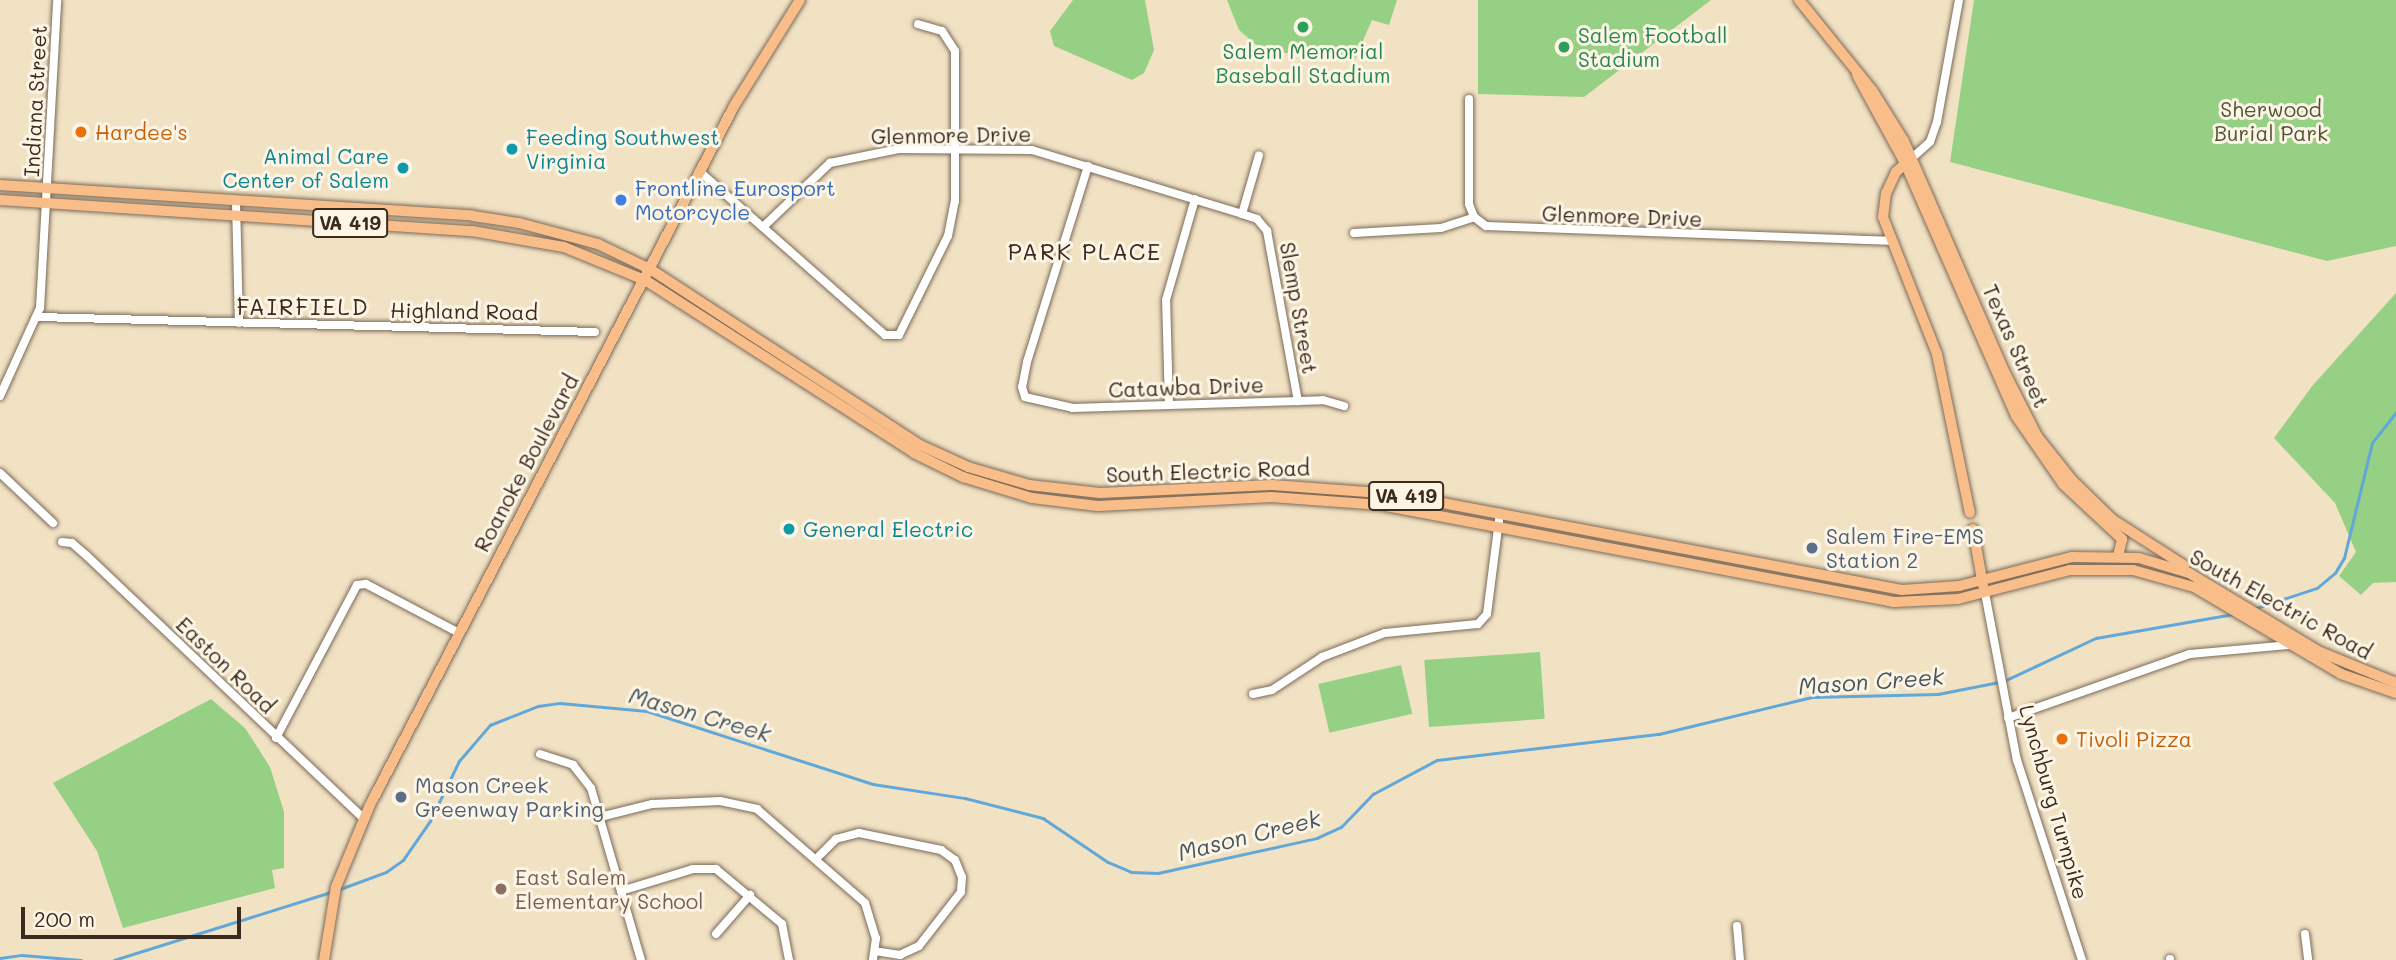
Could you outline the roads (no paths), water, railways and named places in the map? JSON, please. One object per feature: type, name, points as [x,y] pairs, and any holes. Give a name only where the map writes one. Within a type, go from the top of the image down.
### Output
[{"type":"main road","name":"Roanoke Boulevard","points":[[324,960],[336,887],[363,818],[645,280],[699,171],[756,68],[800,0]]},
{"type":"main road","name":"Texas Street","points":[[1799,0],[1856,75],[1872,90],[1909,161],[2005,373],[2038,436],[2072,480],[2113,520],[2205,581]]},
{"type":"main road","name":"Texas Street","points":[[1909,161],[2011,408],[2063,484],[2122,539],[2118,556]]},
{"type":"main road","points":[[1909,161],[1903,173],[1890,185],[1882,211],[1890,241],[1937,354],[1969,513]]},
{"type":"main road","name":"VA 419","points":[[0,185],[47,187]]},
{"type":"main road","name":"South Electric Road","points":[[47,187],[519,223],[598,244],[650,269],[908,438],[968,467],[1011,481],[1100,493],[1315,486],[1395,494],[1878,587],[1934,589],[2072,557],[2118,556],[2159,562],[2205,581],[2342,663],[2396,683]]},
{"type":"main road","name":"VA 419","points":[[0,200],[46,203]]},
{"type":"main road","name":"South Electric Road","points":[[46,203],[528,239],[585,254],[645,280],[915,453],[963,477],[1014,494],[1098,506],[1259,498],[1343,501],[1497,525],[1874,599],[1942,601],[1985,593],[2050,574],[2112,568],[2170,578],[2218,601],[2288,645],[2352,678],[2396,693]]},
{"type":"main road","name":"Lynchburg Turnpike","points":[[1973,529],[1985,593]]},
{"type":"street","name":"Indiana Street","points":[[38,317],[57,0]]},
{"type":"street","points":[[1909,161],[1930,142],[1937,122],[1959,0]]},
{"type":"street","points":[[699,171],[869,321],[890,336],[904,330],[953,223],[956,149],[953,45],[942,31],[918,24]]},
{"type":"street","points":[[1354,233],[1441,228],[1474,217],[1469,204],[1468,99]]},
{"type":"street","name":"Glenmore Drive","points":[[763,227],[830,163],[881,150],[1032,150],[1242,214]]},
{"type":"street","points":[[1242,214],[1259,155]]},
{"type":"street","name":"Catawba Drive","points":[[1088,166],[1027,362],[1022,387],[1029,400],[1073,408],[1323,400],[1344,406]]},
{"type":"street","points":[[1169,405],[1166,300],[1195,199]]},
{"type":"street","points":[[236,202],[239,323]]},
{"type":"street","name":"Slemp Street","points":[[1242,214],[1257,219],[1267,231],[1298,401]]},
{"type":"street","name":"Glenmore Drive","points":[[1474,217],[1493,228],[1890,241]]},
{"type":"street","points":[[0,396],[38,317]]},
{"type":"street","name":"Highland Road","points":[[38,317],[595,332]]},
{"type":"street","points":[[0,473],[53,523]]},
{"type":"street","points":[[1253,694],[1272,690],[1322,657],[1385,633],[1479,624],[1486,614],[1500,513]]},
{"type":"street","name":"Easton Road","points":[[62,542],[72,543],[363,818]]},
{"type":"street","points":[[276,738],[357,585],[366,584],[459,634]]},
{"type":"street","name":"Lynchburg Turnpike","points":[[1985,593],[2008,718],[2082,960]]},
{"type":"street","points":[[2008,718],[2190,654],[2288,645]]},
{"type":"street","points":[[540,754],[565,760],[580,772],[600,817],[641,960]]},
{"type":"street","points":[[600,817],[652,804],[734,802],[766,813],[864,904],[874,926],[874,956],[900,955],[919,946],[961,892],[962,877],[955,860],[941,850],[859,833],[836,839],[817,858]]},
{"type":"street","points":[[621,891],[709,867],[723,873],[750,895],[785,929],[789,960]]},
{"type":"street","points":[[716,934],[750,895]]},
{"type":"street","points":[[1737,926],[1740,960]]},
{"type":"street","points":[[2305,934],[2308,960]]},
{"type":"waterway","name":"Mason Creek","points":[[2253,609],[2317,588],[2335,573],[2344,558],[2372,443],[2396,412]]},
{"type":"waterway","name":"Mason Creek","points":[[340,889],[386,872],[403,860],[430,821],[459,761],[490,725],[538,706],[560,703],[647,711],[873,784],[965,798],[1043,818],[1108,862],[1131,872],[1158,873],[1317,838],[1341,827],[1373,794],[1437,760],[1659,734],[1812,697],[1938,694],[2004,681],[2096,638],[2233,614]]},
{"type":"waterway","name":"Mason Creek","points":[[114,960],[334,891]]},
{"type":"waterway","name":"Mason Creek","points":[[0,958],[22,955],[81,960]]},
{"type":"place","name":"Salem Memorial Baseball Stadium","points":[[1303,27]]},
{"type":"place","name":"Salem Football Stadium","points":[[1564,47]]},
{"type":"place","name":"Hardee's","points":[[81,132]]},
{"type":"place","name":"Feeding Southwest Virginia","points":[[512,149]]},
{"type":"place","name":"Animal Care Center of Salem","points":[[403,168]]},
{"type":"place","name":"Frontline Eurosport Motorcycle","points":[[621,200]]},
{"type":"place","name":"General Electric","points":[[789,529]]},
{"type":"place","name":"Salem Fire-EMS Station 2","points":[[1812,548]]},
{"type":"place","name":"Tivoli Pizza","points":[[2062,739]]},
{"type":"place","name":"Mason Creek Greenway Parking","points":[[401,797]]},
{"type":"place","name":"East Salem Elementary School","points":[[501,889]]},
{"type":"district","name":"PARK PLACE","points":[[1085,251]]},
{"type":"district","name":"FAIRFIELD","points":[[303,306]]},
{"type":"park label","name":"Sherwood Burial Park","points":[[2271,121]]}]
